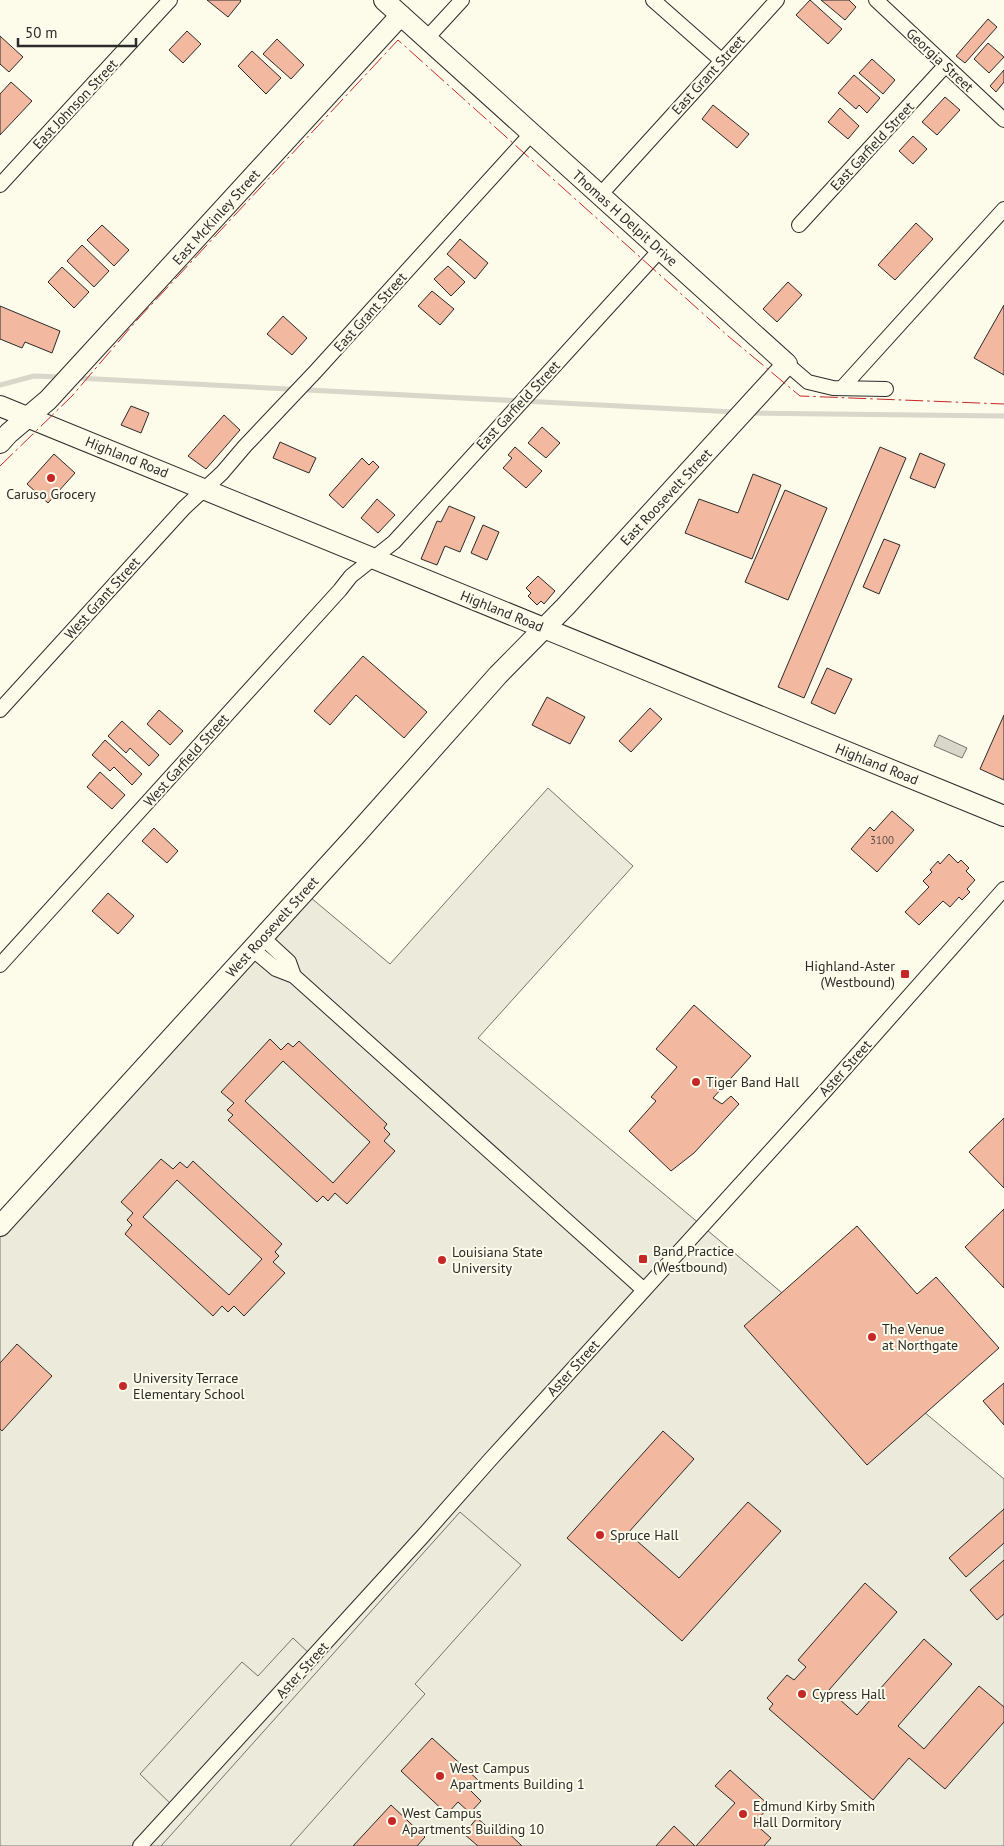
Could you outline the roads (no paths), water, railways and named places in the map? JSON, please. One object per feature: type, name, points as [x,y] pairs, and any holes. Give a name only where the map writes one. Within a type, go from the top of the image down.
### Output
[{"type":"main road","name":"Thomas H Delpit Drive","points":[[384,0],[787,364]]},
{"type":"main road","name":"East McKinley Street","points":[[0,443],[50,396],[84,360],[400,15]]},
{"type":"main road","name":"East Roosevelt Street","points":[[544,628],[731,428],[787,364]]},
{"type":"main road","name":"Highland Road","points":[[4,408],[1004,816]]},
{"type":"main road","name":"West Roosevelt Street","points":[[0,1226],[439,743],[498,675],[544,628]]},
{"type":"street","name":"East Johnson Street","points":[[0,185],[170,0]]},
{"type":"street","points":[[427,38],[462,0]]},
{"type":"street","points":[[653,0],[721,60]]},
{"type":"street","name":"East Grant Street","points":[[600,195],[777,0]]},
{"type":"street","name":"Georgia Street","points":[[876,0],[1004,120]]},
{"type":"street","name":"East Garfield Street","points":[[799,225],[946,66]]},
{"type":"street","name":"East Grant Street","points":[[205,489],[316,371],[532,134]]},
{"type":"street","points":[[842,388],[1004,209]]},
{"type":"street","name":"East Garfield Street","points":[[374,558],[394,542],[660,250]]},
{"type":"street","name":"Thomas H Delpit Drive","points":[[787,364],[808,382],[833,388],[886,389]]},
{"type":"street","name":"West Grant Street","points":[[0,710],[184,508],[205,489]]},
{"type":"street","name":"West Garfield Street","points":[[0,965],[334,598],[351,576],[374,558]]},
{"type":"street","name":"Aster Street","points":[[140,1846],[410,1551],[489,1461],[824,1092],[1004,889]]},
{"type":"street","points":[[257,943],[288,962],[294,976],[644,1290]]},
{"type":"waterway","points":[[0,385],[34,376],[61,377]]},
{"type":"waterway","points":[[77,378],[735,412]]},
{"type":"waterway","points":[[751,413],[1004,416]]},
{"type":"place","name":"Caruso Grocery","points":[[51,478]]},
{"type":"place","name":"Highland-Aster (Westbound)","points":[[905,974]]},
{"type":"place","name":"Tiger Band Hall","points":[[696,1082]]},
{"type":"place","name":"Band Practice (Westbound)","points":[[643,1259]]},
{"type":"place","name":"Louisiana State University","points":[[442,1260]]},
{"type":"place","name":"The Venue at Northgate","points":[[872,1337]]},
{"type":"place","name":"University Terrace Elementary School","points":[[123,1386]]},
{"type":"place","name":"Spruce Hall","points":[[600,1535]]},
{"type":"place","name":"Cypress Hall","points":[[802,1694]]},
{"type":"place","name":"West Campus Apartments Building 1","points":[[440,1776]]},
{"type":"place","name":"Edmund Kirby Smith Hall Dormitory","points":[[743,1814]]},
{"type":"place","name":"West Campus Apartments Building 10","points":[[392,1821]]}]
